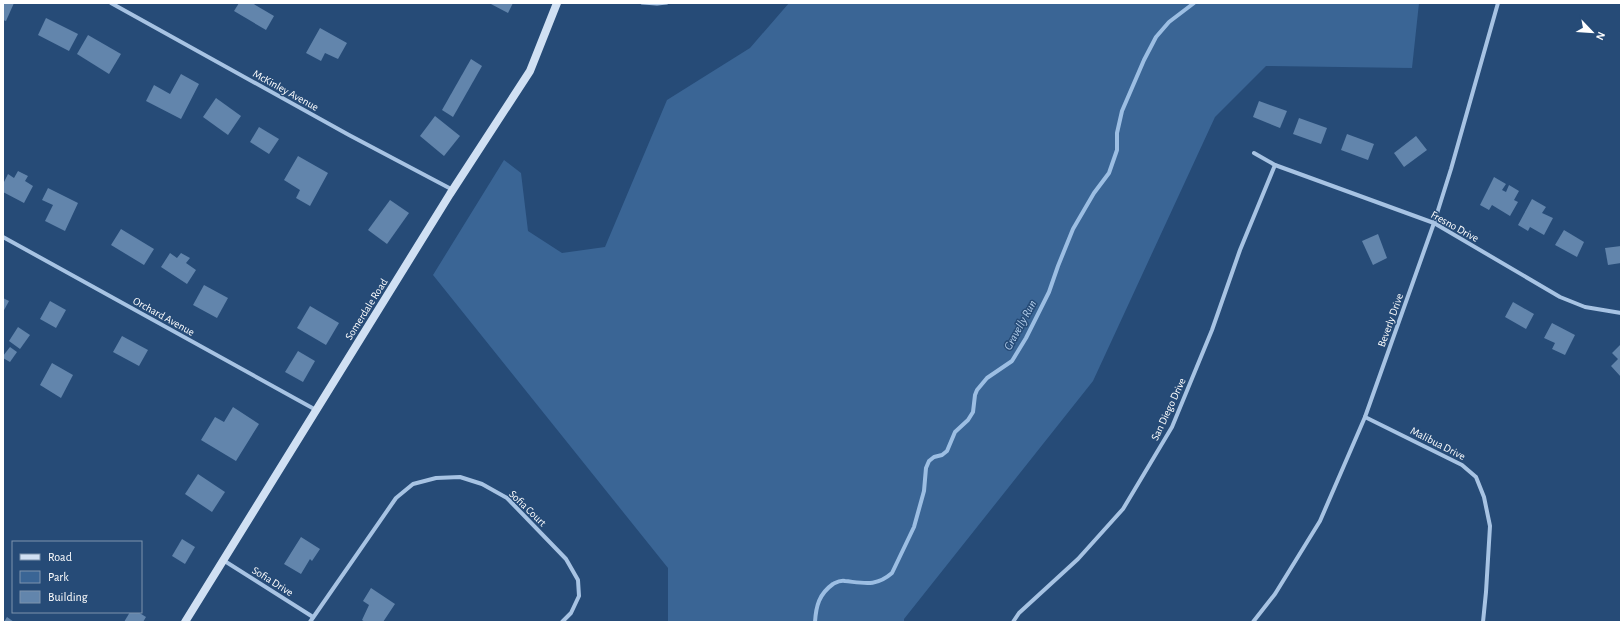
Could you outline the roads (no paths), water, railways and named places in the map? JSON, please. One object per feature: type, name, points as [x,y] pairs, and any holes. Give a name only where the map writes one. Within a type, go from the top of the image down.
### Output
[{"type":"main road","name":"Somerdale Road","points":[[185,622],[453,190],[530,71],[557,3]]},
{"type":"street","name":"McKinley Avenue","points":[[111,3],[342,131],[453,190]]},
{"type":"street","name":"Beverly Drive","points":[[1253,622],[1275,594],[1320,521],[1365,417],[1452,168],[1498,3]]},
{"type":"street","name":"Fresno Drive","points":[[1254,153],[1275,165],[1434,223],[1560,297],[1585,306],[1621,313]]},
{"type":"street","name":"San Diego Drive","points":[[1013,622],[1019,613],[1078,559],[1123,509],[1172,427],[1212,330],[1240,250],[1275,165]]},
{"type":"street","name":"Orchard Avenue","points":[[3,237],[316,410]]},
{"type":"street","name":"Malibua Drive","points":[[1365,417],[1462,464],[1476,477],[1484,497],[1490,526],[1483,622]]},
{"type":"street","name":"Sofia Court","points":[[313,617],[396,498],[413,484],[436,478],[460,477],[482,484],[507,498],[566,559],[578,580],[579,596],[571,613],[562,622]]},
{"type":"street","name":"Sofia Drive","points":[[223,560],[313,617]]},
{"type":"street","points":[[310,622],[313,617]]},
{"type":"lane","points":[[642,3],[667,3]]},
{"type":"waterway","name":"Gravelly Run","points":[[815,622],[816,611],[821,596],[833,584],[839,581],[870,583],[881,580],[892,573],[914,527],[924,491],[926,468],[929,461],[947,451],[955,432],[968,420],[973,412],[977,390],[987,378],[1012,361],[1026,338],[1049,292],[1073,229],[1094,193],[1109,173],[1117,150],[1117,133],[1122,111],[1144,60],[1156,37],[1169,22],[1194,3]]}]
